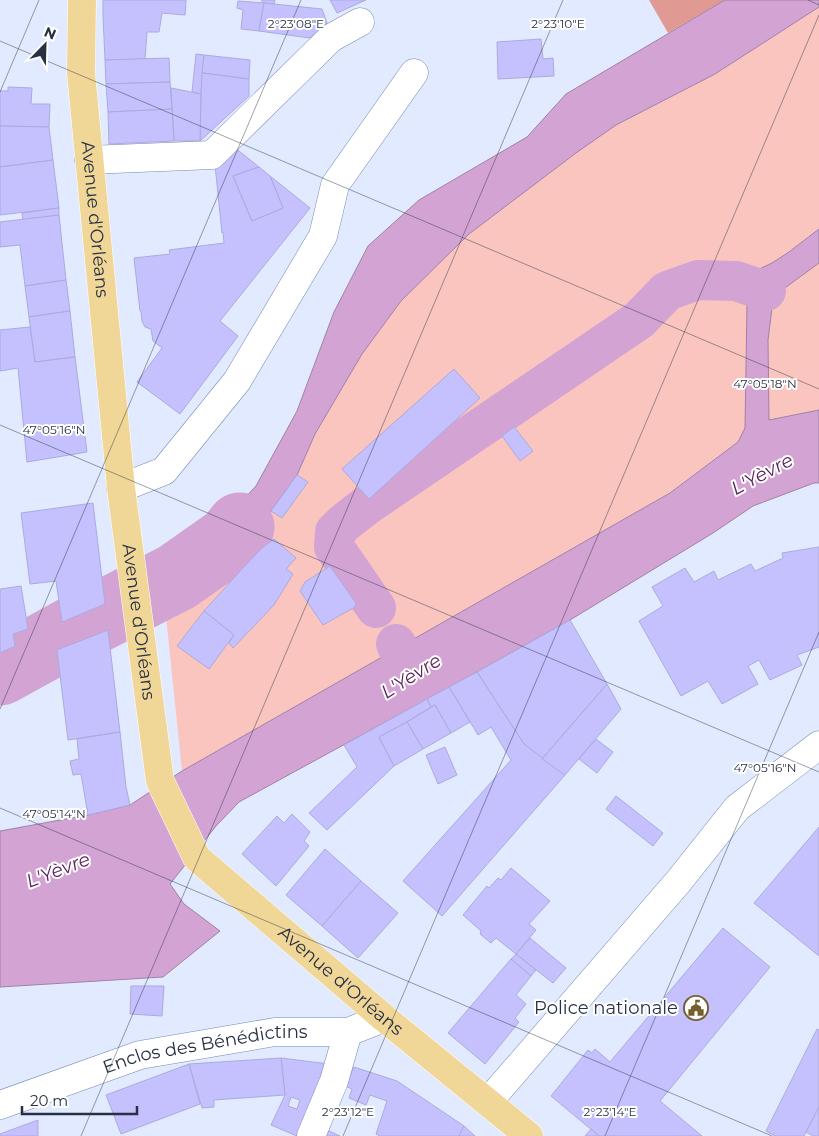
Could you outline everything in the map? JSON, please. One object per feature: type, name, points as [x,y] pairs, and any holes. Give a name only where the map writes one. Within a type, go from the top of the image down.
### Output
[{"type":"main road","name":"Avenue d'Orléans","points":[[82,0],[81,73],[121,488],[160,780],[197,858],[384,1018],[529,1136]]},
{"type":"street","points":[[89,160],[212,155],[331,38],[360,22]]},
{"type":"street","points":[[121,488],[164,471],[237,381],[323,236],[335,185],[414,73]]},
{"type":"street","points":[[488,1102],[678,882],[737,808],[819,745]]},
{"type":"street","name":"Enclos des Bénédictins","points":[[0,1105],[140,1055],[275,1032],[348,1032],[384,1018]]},
{"type":"street","points":[[311,1136],[334,1081],[348,1032]]},
{"type":"shaded area","points":[[649,0],[725,0],[668,33]]},
{"type":"shaded area","points":[[819,7],[819,410],[769,421],[670,493],[182,771],[166,616],[243,542],[271,511],[297,475],[315,434],[362,354],[401,301],[469,234],[576,153],[616,125],[715,74]]},
{"type":"water","points":[[725,0],[819,0],[819,7],[715,74],[616,125],[469,234],[401,301],[362,354],[315,434],[297,475],[271,511],[243,542],[166,616],[164,564],[203,542],[256,486],[297,411],[334,312],[368,246],[419,200],[527,137],[566,94]]},
{"type":"water","name":"L'Yèvre","points":[[819,229],[819,263],[782,290],[773,300],[768,340],[769,420],[819,410],[819,483],[814,483],[753,506],[713,533],[570,620],[239,802],[216,826],[170,884],[184,904],[220,931],[163,977],[0,987],[0,831],[88,815],[130,805],[182,771],[670,493],[738,442],[745,428],[746,291],[751,273],[789,252]]},
{"type":"building","points":[[103,0],[186,0],[185,15],[162,13],[159,32],[147,32],[145,59],[105,60]]},
{"type":"building","points":[[262,0],[275,0],[274,4],[262,3]]},
{"type":"building","points":[[330,0],[366,0],[337,13]]},
{"type":"building","points":[[238,1],[264,3],[259,31],[241,29],[243,10],[237,8]]},
{"type":"building","points":[[264,3],[322,9],[327,23],[310,38],[259,31]]},
{"type":"building","points":[[541,39],[543,59],[553,58],[554,76],[498,79],[497,42]]},
{"type":"building","points":[[196,54],[204,55],[201,94],[192,92]]},
{"type":"building","points":[[204,55],[250,60],[249,79],[202,73]]},
{"type":"building","points":[[169,58],[170,82],[106,84],[105,60]]},
{"type":"building","points":[[202,73],[249,79],[249,96],[200,141],[201,94]]},
{"type":"building","points":[[170,82],[172,109],[108,112],[106,84]]},
{"type":"building","points":[[8,87],[32,88],[31,104],[50,104],[49,127],[0,126],[0,91],[8,91]]},
{"type":"building","points":[[171,88],[201,94],[200,141],[174,141]]},
{"type":"building","points":[[172,109],[174,141],[109,144],[108,112]]},
{"type":"building","points":[[0,126],[49,127],[53,160],[0,167]]},
{"type":"building","points":[[234,147],[259,167],[233,176],[252,221],[283,208],[270,176],[310,208],[220,321],[238,336],[180,414],[137,382],[162,348],[153,341],[151,329],[145,327],[142,321],[134,258],[170,254],[169,250],[224,243],[215,165]]},
{"type":"building","points":[[53,160],[59,208],[0,215],[0,167]]},
{"type":"building","points":[[259,167],[270,176],[283,208],[252,221],[233,176]]},
{"type":"building","points":[[59,208],[59,215],[23,220],[22,213]]},
{"type":"building","points":[[59,215],[66,280],[25,286],[20,245],[0,247],[0,222]]},
{"type":"building","points":[[66,280],[70,311],[29,317],[25,286]]},
{"type":"building","points":[[70,311],[75,357],[35,362],[29,317]]},
{"type":"building","points":[[30,327],[35,362],[75,357],[87,452],[27,462],[18,368],[0,371],[0,330]]},
{"type":"building","points":[[454,369],[480,398],[369,499],[342,469]]},
{"type":"building","points":[[514,427],[533,451],[520,461],[502,436]]},
{"type":"building","points":[[297,475],[308,482],[282,518],[271,511]]},
{"type":"building","points":[[93,503],[105,604],[62,622],[56,581],[30,584],[21,513]]},
{"type":"building","points":[[274,539],[296,558],[286,569],[293,574],[274,605],[233,648],[229,643],[234,635],[204,611],[262,548]]},
{"type":"building","points":[[819,547],[819,647],[797,655],[802,665],[770,680],[759,660],[748,666],[758,684],[722,704],[708,681],[681,696],[639,621],[663,606],[652,587],[685,568],[694,582],[714,571],[718,580],[751,564],[755,571],[783,558],[782,553]]},
{"type":"building","points":[[330,566],[356,603],[355,607],[323,625],[300,591],[305,582]]},
{"type":"building","points":[[21,586],[28,629],[13,634],[15,646],[0,653],[0,589]]},
{"type":"building","points":[[204,611],[234,635],[209,669],[177,646]]},
{"type":"building","points":[[570,620],[607,684],[542,759],[524,744],[477,672]]},
{"type":"building","points":[[108,630],[120,732],[68,740],[57,650]]},
{"type":"building","points":[[477,672],[524,744],[565,775],[442,916],[403,881],[511,760],[491,727],[478,735],[449,687]]},
{"type":"building","points":[[607,684],[621,709],[565,775],[542,759]]},
{"type":"building","points":[[449,687],[470,722],[451,733],[435,705],[431,707],[427,699]]},
{"type":"building","points":[[427,699],[431,707],[379,737],[394,766],[327,830],[309,813],[357,767],[344,745]]},
{"type":"building","points":[[435,705],[451,733],[423,749],[407,722]]},
{"type":"building","points":[[407,722],[423,749],[394,766],[379,737]]},
{"type":"building","points":[[120,732],[126,787],[130,805],[88,815],[81,774],[73,775],[70,761],[79,759],[77,739]]},
{"type":"building","points":[[596,739],[613,752],[597,773],[579,759]]},
{"type":"building","points":[[445,747],[457,775],[438,784],[426,755]]},
{"type":"building","points":[[616,796],[663,833],[653,846],[606,809]]},
{"type":"building","points":[[292,814],[310,832],[304,841],[309,846],[276,886],[242,854],[277,816],[284,823]]},
{"type":"building","points":[[819,827],[819,956],[754,903]]},
{"type":"building","points":[[325,849],[361,881],[322,926],[286,895]]},
{"type":"building","points":[[511,868],[550,901],[529,924],[536,930],[516,954],[496,938],[491,943],[463,915],[487,886],[489,888],[498,878],[501,880]]},
{"type":"building","points":[[361,881],[398,913],[358,958],[322,926]]},
{"type":"building","name":"Police nationale","points":[[723,928],[770,967],[660,1101],[702,1136],[599,1136],[551,1096],[588,1050],[592,1053],[595,1049],[610,1062]]},
{"type":"building","points":[[530,938],[566,968],[553,983],[516,954]]},
{"type":"building","points":[[516,954],[536,970],[531,976],[511,959]]},
{"type":"building","points":[[511,959],[531,976],[516,995],[526,1004],[515,1018],[519,1022],[485,1064],[448,1033]]},
{"type":"building","points":[[131,986],[164,986],[162,1016],[130,1014]]},
{"type":"building","points":[[817,1029],[819,1030],[819,1107],[804,1136],[775,1136],[766,1131]]},
{"type":"building","points":[[281,1058],[329,1064],[297,1136],[271,1125],[285,1095]],"holes":[[[291,1097],[300,1100],[297,1109],[288,1106]]]},
{"type":"building","points":[[281,1058],[285,1095],[214,1100],[214,1107],[202,1108],[189,1064]]},
{"type":"building","points":[[189,1064],[200,1104],[121,1134],[106,1095]]},
{"type":"building","points":[[354,1067],[397,1081],[464,1126],[459,1136],[380,1136],[376,1134],[387,1101],[370,1095],[366,1105],[349,1098],[352,1089],[345,1086]]},
{"type":"building","points":[[819,1107],[819,1136],[813,1136],[806,1132]]},
{"type":"building","points":[[38,1120],[38,1136],[0,1136],[0,1134]]},
{"type":"building","points":[[464,1126],[475,1136],[459,1136]]},
{"type":"building","points":[[591,1129],[599,1136],[585,1136]]},
{"type":"building","points":[[327,1130],[340,1136],[324,1136]]},
{"type":"waterway","points":[[376,608],[334,547],[335,532],[344,523],[367,505],[639,320],[667,291],[698,280],[736,281],[766,291]]},
{"type":"waterway","points":[[0,671],[177,577],[231,539],[240,527]]},
{"type":"waterway","name":"L'Yèvre","points":[[396,644],[411,674]]},
{"type":"place","name":"Police nationale","points":[[696,1008]]}]
